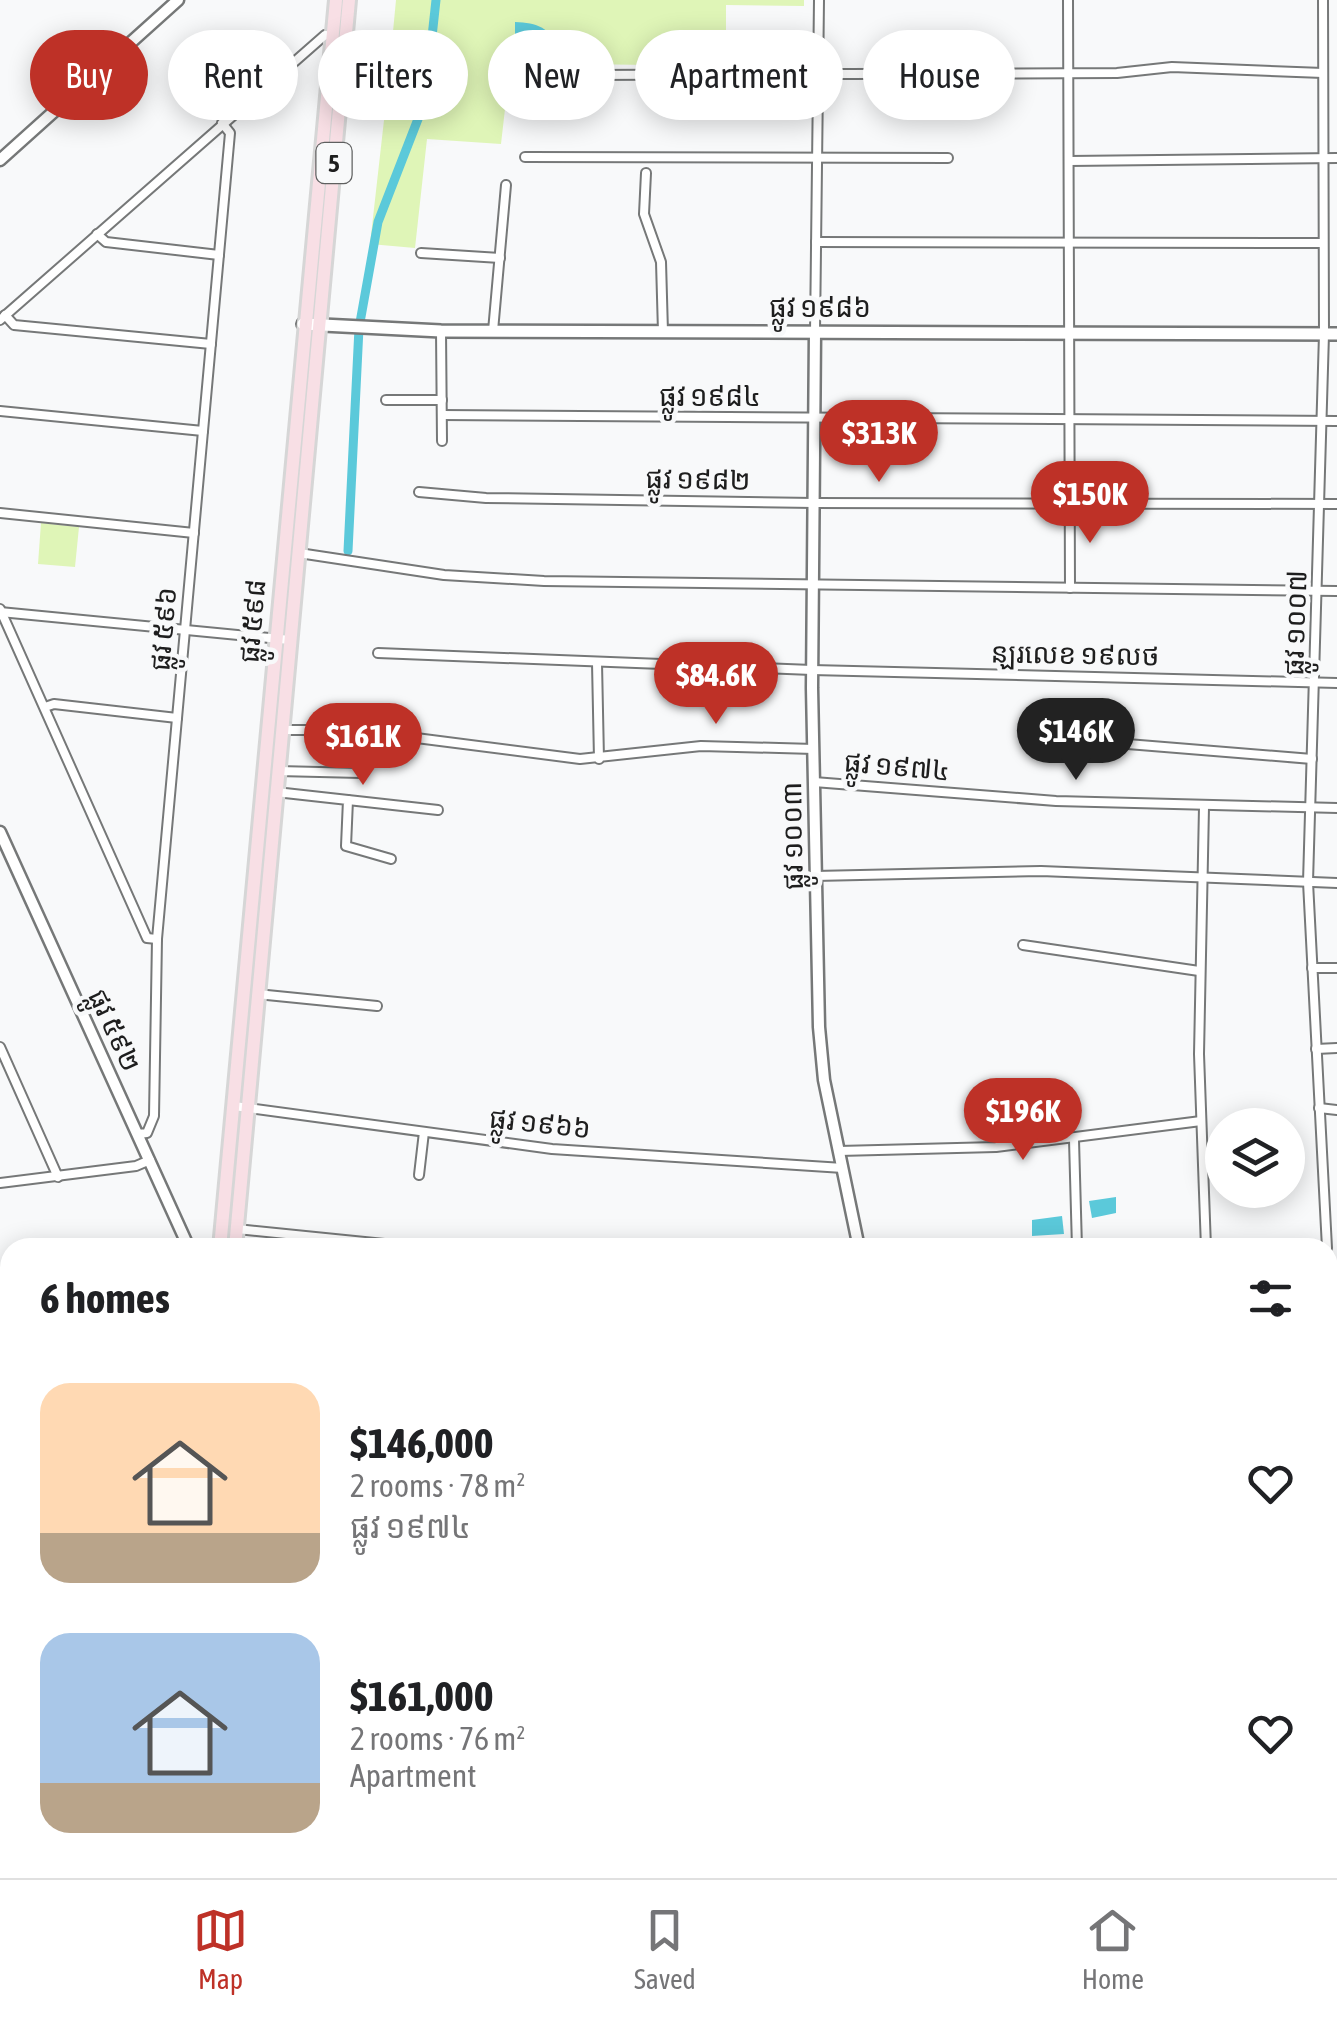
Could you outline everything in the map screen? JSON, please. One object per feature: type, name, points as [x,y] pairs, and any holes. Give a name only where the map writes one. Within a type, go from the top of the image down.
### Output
[{"type":"main road","name":"ផ្លូវ ៥៩៨","points":[[336,0],[339,30]]},
{"type":"main road","name":"ផ្លូវ ៥៩៨","points":[[342,30],[350,0]]},
{"type":"main road","name":"ផ្លូវ ៥៩៨","points":[[250,993],[282,730],[283,639],[298,552],[318,325],[319,239],[331,120]]},
{"type":"main road","name":"ផ្លូវ ៥៩៨","points":[[237,1238],[241,1107],[283,639],[302,324],[319,239]]},
{"type":"main road","name":"ផ្លូវ ១៩៨៦","points":[[302,324],[492,332],[1331,334]]},
{"type":"main road","name":"ផ្លូវ ៥៩៨","points":[[221,1238],[241,1107]]},
{"type":"street","points":[[0,160],[178,0]]},
{"type":"street","name":"ផ្លូវ ១០០៣","points":[[819,0],[819,30]]},
{"type":"street","points":[[1068,0],[1070,588]]},
{"type":"street","name":"ផ្លូវ ១០០៧","points":[[1323,0],[1322,242],[1331,334],[1322,421],[1320,591],[1308,882],[1326,1238]]},
{"type":"street","points":[[298,58],[318,41]]},
{"type":"street","points":[[843,74],[1068,73],[1172,68],[1323,73]]},
{"type":"street","points":[[211,344],[14,325],[2,318],[225,120]]},
{"type":"street","name":"ផ្លូវ ១០០៣","points":[[817,120],[812,670],[818,1027],[824,1080],[857,1238]]},
{"type":"street","name":"ផ្លូវ ៥៩៦","points":[[138,1134],[148,1133],[154,1116],[157,939],[230,133],[222,123]]},
{"type":"street","points":[[525,157],[948,158]]},
{"type":"street","points":[[1070,161],[1337,158]]},
{"type":"street","points":[[646,173],[644,214],[660,262],[662,332]]},
{"type":"street","points":[[492,332],[506,186]]},
{"type":"street","points":[[97,234],[106,242],[219,255]]},
{"type":"street","points":[[816,242],[1322,242]]},
{"type":"street","points":[[421,252],[500,258]]},
{"type":"street","points":[[441,331],[442,441]]},
{"type":"street","points":[[386,400],[442,400]]},
{"type":"street","points":[[0,411],[203,431]]},
{"type":"street","name":"ផ្លូវ ១៩៨៤","points":[[442,415],[1337,421]]},
{"type":"street","name":"ផ្លូវ ១៩៨២","points":[[419,492],[486,498],[814,503],[1337,504]]},
{"type":"street","points":[[0,512],[194,533]]},
{"type":"street","points":[[298,552],[444,574],[544,581],[1337,591]]},
{"type":"street","points":[[0,611],[283,639]]},
{"type":"street","points":[[0,611],[147,938],[157,939]]},
{"type":"street","name":"ន្ឡរលេខ ១៩លថ","points":[[378,653],[754,664],[812,670],[1337,683]]},
{"type":"street","points":[[597,662],[599,759]]},
{"type":"street","points":[[45,707],[54,704],[177,718]]},
{"type":"street","points":[[282,730],[354,730],[599,759],[701,746],[814,749]]},
{"type":"street","points":[[1066,739],[1312,759]]},
{"type":"street","points":[[278,771],[361,773]]},
{"type":"street","name":"ផ្លូវ ១៩៧៤","points":[[814,782],[1204,807],[1337,808]]},
{"type":"street","points":[[276,792],[438,810]]},
{"type":"street","points":[[348,800],[346,846],[391,859]]},
{"type":"street","points":[[1204,807],[1198,972],[1206,1238]]},
{"type":"street","name":"ផ្លូវ ៥៩២","points":[[0,832],[185,1238]]},
{"type":"street","points":[[815,876],[1041,871],[1337,883]]},
{"type":"street","points":[[1022,945],[1198,972]]},
{"type":"street","points":[[1312,968],[1337,968]]},
{"type":"street","points":[[250,993],[377,1006]]},
{"type":"street","points":[[0,1047],[58,1176]]},
{"type":"street","points":[[1316,1049],[1337,1048]]},
{"type":"street","name":"ផ្លូវ ១៩៦៦","points":[[241,1107],[552,1149],[843,1168]]},
{"type":"street","points":[[1320,1108],[1337,1110]]},
{"type":"street","points":[[839,1151],[996,1147],[1074,1140],[1201,1120]]},
{"type":"street","points":[[419,1174],[424,1132]]},
{"type":"street","points":[[1074,1140],[1076,1238]]},
{"type":"street","points":[[0,1184],[136,1166],[150,1160]]},
{"type":"street","points":[[1325,1200],[1337,1202]]},
{"type":"street","points":[[238,1228],[331,1238]]},
{"type":"green space","points":[[396,0],[804,0],[804,6],[726,5],[726,30],[635,30],[635,65],[615,65],[615,30],[488,30],[488,120],[504,120],[501,144],[427,139],[415,248],[370,244],[384,120],[468,120],[468,30],[393,30]]},
{"type":"green space","points":[[41,523],[79,527],[75,567],[38,564]]},
{"type":"water","points":[[515,22],[544,30],[515,30]]},
{"type":"water","points":[[1116,1197],[1116,1213],[1092,1218],[1089,1201]]},
{"type":"water","points":[[1062,1216],[1064,1234],[1032,1236],[1032,1220]]},
{"type":"waterway","points":[[348,551],[359,328],[378,222],[425,101],[436,0]]}]
